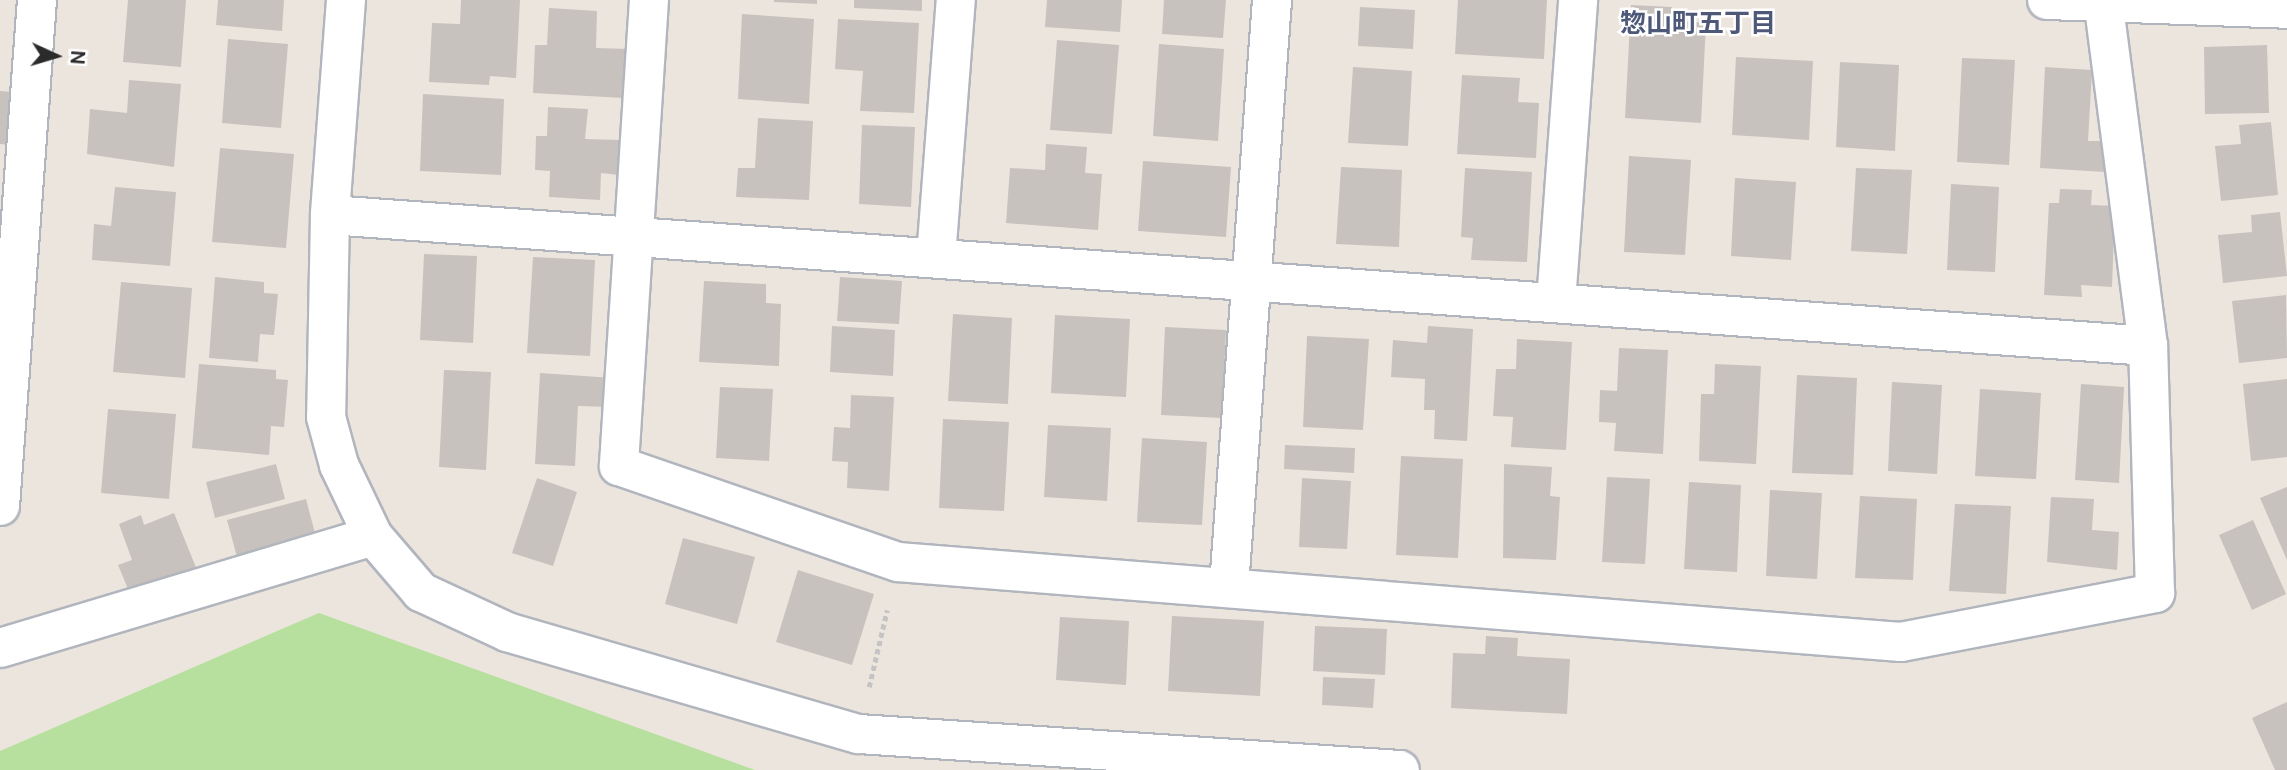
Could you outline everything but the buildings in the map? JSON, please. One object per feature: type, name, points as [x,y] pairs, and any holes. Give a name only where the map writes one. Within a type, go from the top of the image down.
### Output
[{"type":"street","points":[[0,495],[12,176],[37,0]]},
{"type":"street","points":[[346,0],[330,215],[326,417],[339,465],[373,536],[421,592],[506,632],[859,734],[1401,770]]},
{"type":"street","points":[[649,0],[619,467],[898,562],[1229,586],[1900,642],[2155,593],[2148,346],[2103,1]]},
{"type":"street","points":[[936,257],[956,0]]},
{"type":"street","points":[[1229,586],[1272,0]]},
{"type":"street","points":[[1556,302],[1577,0]]},
{"type":"street","points":[[2047,0],[2287,9]]},
{"type":"street","points":[[330,215],[2148,346]]},
{"type":"street","points":[[0,648],[373,536]]},
{"type":"path","points":[[859,734],[898,562]]},
{"type":"green space","points":[[319,613],[755,770],[0,770],[0,751]]},
{"type":"district","name":"惣山町五丁目","points":[[1698,24]]}]
